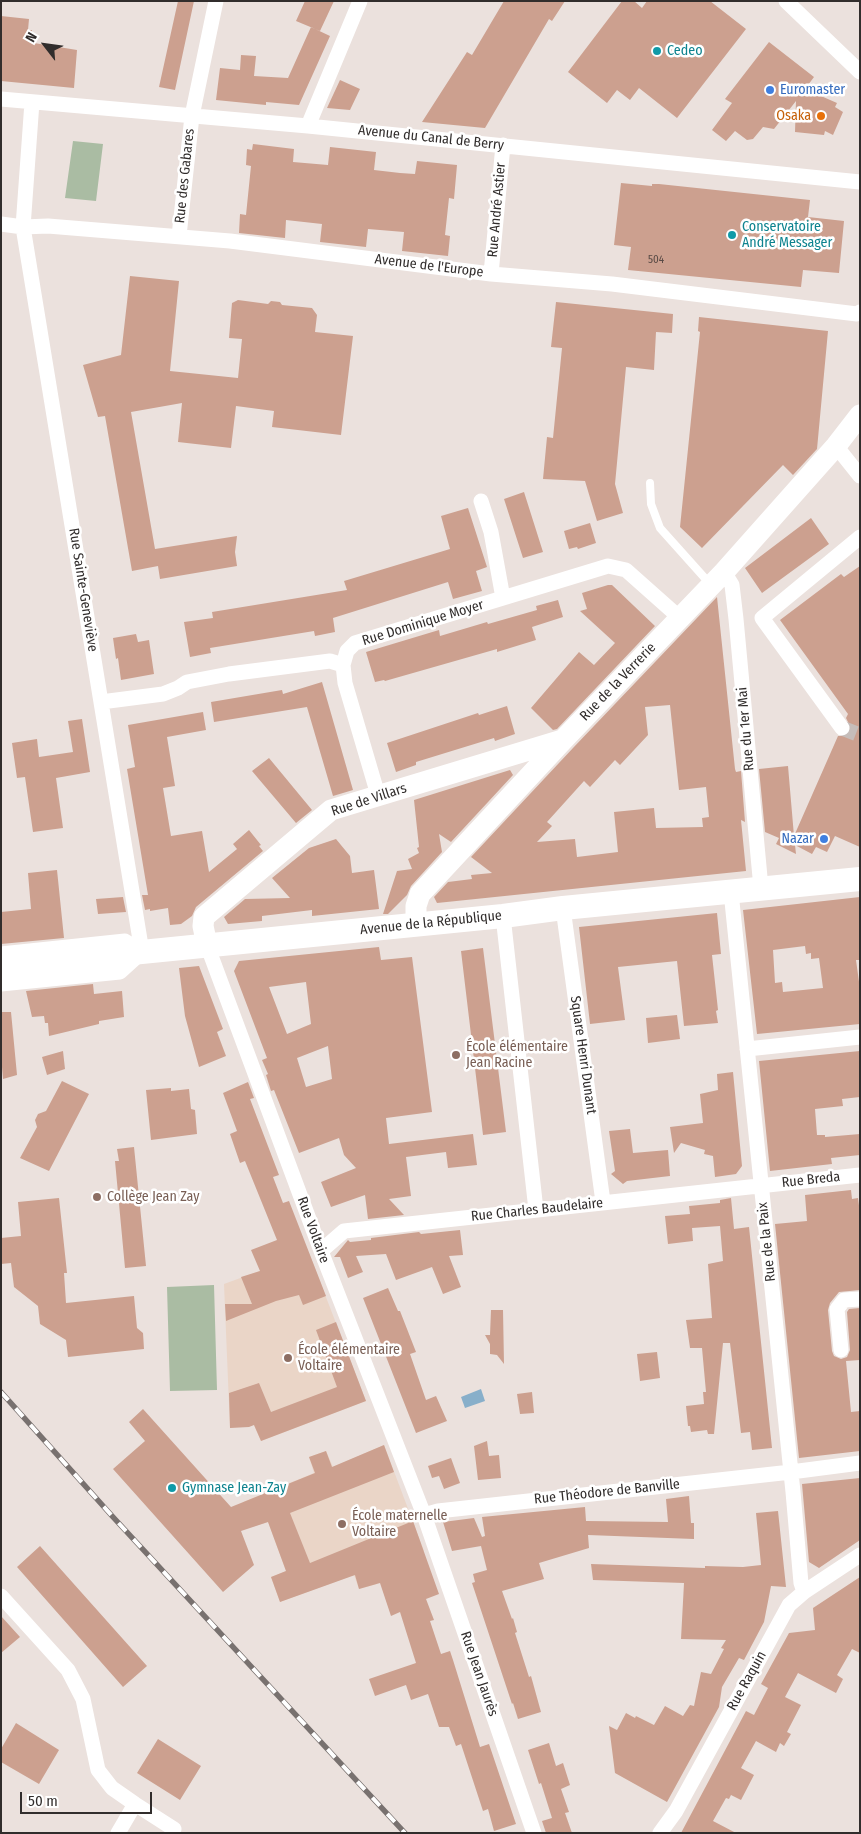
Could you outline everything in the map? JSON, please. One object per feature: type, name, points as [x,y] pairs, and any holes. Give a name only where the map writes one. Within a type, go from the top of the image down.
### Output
[{"type":"main road","name":"Rue de la Verrerie","points":[[416,925],[416,906],[420,894],[563,740],[717,579],[836,446],[860,415]]},
{"type":"main road","name":"Rue de Villars","points":[[207,945],[203,926],[204,917],[331,810],[563,740]]},
{"type":"main road","name":"Avenue de la République","points":[[1,966],[860,879]]},
{"type":"street","name":"Rue des Gabares","points":[[179,236],[192,116],[216,1]]},
{"type":"street","points":[[308,126],[360,1]]},
{"type":"street","points":[[786,1],[860,72]]},
{"type":"street","name":"Avenue du Canal de Berry","points":[[1,99],[308,126],[860,182]]},
{"type":"street","name":"Rue Sainte-Geneviève","points":[[32,102],[23,227],[142,952]]},
{"type":"street","name":"Rue André Astier","points":[[491,274],[503,145]]},
{"type":"street","name":"Avenue de l'Europe","points":[[1,224],[23,227],[48,226],[179,236],[491,274],[612,284],[859,313]]},
{"type":"street","points":[[836,446],[860,476]]},
{"type":"street","points":[[481,501],[491,532],[503,598]]},
{"type":"street","points":[[736,619],[762,618],[860,537]]},
{"type":"street","name":"Rue Dominique Moyer","points":[[343,665],[347,650],[355,643],[608,566],[626,570],[680,618]]},
{"type":"street","name":"Rue du 1er Mai","points":[[717,579],[732,585],[761,888]]},
{"type":"street","points":[[762,618],[842,728]]},
{"type":"street","points":[[101,702],[163,694],[195,680],[229,674],[330,661],[343,665],[345,683],[378,796]]},
{"type":"street","name":"Rue de la Paix","points":[[731,892],[801,1583],[804,1592]]},
{"type":"street","name":"Square Henri Dunant","points":[[563,908],[603,1202]]},
{"type":"street","points":[[503,916],[536,1210]]},
{"type":"street","points":[[1,954],[125,942],[142,952],[120,972],[1,984]]},
{"type":"street","name":"Rue Voltaire","points":[[207,945],[321,1251],[424,1515]]},
{"type":"street","points":[[747,1049],[860,1037]]},
{"type":"street","name":"Rue Breda","points":[[761,1185],[860,1175]]},
{"type":"street","name":"Rue Charles Baudelaire","points":[[321,1251],[344,1230],[761,1185]]},
{"type":"street","points":[[841,1350],[837,1309],[844,1300],[860,1299]]},
{"type":"street","name":"Rue Théodore de Banville","points":[[424,1515],[438,1511],[860,1463]]},
{"type":"street","name":"Rue Jean Jaurès","points":[[424,1515],[534,1833]]},
{"type":"street","name":"Rue Raquin","points":[[660,1833],[676,1811],[789,1604],[860,1555]]},
{"type":"street","points":[[1,1596],[68,1670],[83,1699],[98,1770],[112,1788],[176,1832]]},
{"type":"street","points":[[118,1833],[135,1804]]},
{"type":"lane","points":[[650,483],[651,504],[660,528],[717,579]]},
{"type":"shaded area","name":"École élémentaire Voltaire","points":[[309,1253],[366,1401],[261,1441],[254,1425],[230,1428],[224,1284]]},
{"type":"shaded area","name":"École maternelle Voltaire","points":[[384,1445],[424,1551],[371,1569],[377,1584],[359,1589],[354,1575],[280,1602],[271,1577],[286,1571],[268,1522],[252,1527],[243,1502],[314,1473],[309,1457],[326,1451],[333,1467]]},
{"type":"green space","points":[[73,141],[103,144],[96,201],[65,198]]},
{"type":"green space","points":[[214,1285],[217,1390],[170,1391],[167,1287]]},
{"type":"water","points":[[481,1389],[485,1401],[465,1408],[461,1397]]},
{"type":"building","points":[[178,1],[194,1],[175,90],[159,87]]},
{"type":"building","points":[[305,1],[334,1],[320,31],[296,21]]},
{"type":"building","points":[[504,1],[565,1],[552,21],[549,19],[485,128],[422,122],[467,52],[472,55]]},
{"type":"building","name":"Cedeo","points":[[622,1],[634,1],[642,8],[647,1],[710,1],[746,29],[677,118],[639,88],[630,100],[617,90],[607,103],[568,72]]},
{"type":"building","points":[[1,16],[29,19],[28,30],[32,30],[31,39],[35,39],[34,43],[77,50],[74,88],[1,81]]},
{"type":"building","points":[[311,27],[330,36],[299,105],[266,102],[266,105],[216,100],[220,68],[240,70],[241,55],[256,56],[254,76],[288,78]]},
{"type":"building","name":"Euromaster","points":[[769,42],[814,77],[805,89],[837,103],[835,107],[843,112],[833,135],[825,131],[824,135],[795,132],[796,101],[774,129],[763,127],[753,139],[747,140],[735,131],[726,141],[712,130],[732,103],[725,99]]},
{"type":"building","points":[[340,80],[360,89],[350,110],[327,108]]},
{"type":"building","points":[[253,144],[294,149],[293,162],[328,165],[330,147],[376,152],[374,170],[415,174],[417,161],[457,165],[454,199],[449,198],[445,235],[450,236],[448,256],[402,251],[404,232],[368,229],[366,247],[320,242],[322,224],[286,220],[285,238],[239,233],[240,214],[246,215],[251,166],[246,165],[247,149],[252,150]]},
{"type":"building","name":"Conservatoire André Messager","points":[[621,183],[652,186],[652,184],[659,184],[810,200],[808,217],[844,221],[839,273],[803,270],[801,287],[628,270],[631,247],[614,245]]},
{"type":"building","points":[[130,276],[179,281],[170,371],[238,378],[242,339],[229,338],[232,303],[238,300],[268,304],[271,301],[280,302],[282,305],[312,308],[317,315],[315,332],[353,336],[341,435],[272,427],[274,411],[236,406],[231,448],[178,442],[182,403],[131,412],[155,549],[237,536],[235,552],[237,566],[160,579],[158,566],[132,571],[105,416],[98,417],[83,365],[121,355]]},
{"type":"building","points":[[556,302],[673,314],[672,333],[656,332],[654,370],[626,367],[615,484],[623,513],[597,521],[585,481],[543,479],[547,437],[553,438],[562,348],[551,347]]},
{"type":"building","points":[[699,317],[828,331],[817,449],[793,475],[783,465],[702,548],[680,527],[700,332],[698,331]]},
{"type":"building","points":[[524,492],[543,552],[523,558],[504,499]]},
{"type":"building","points":[[468,508],[487,567],[476,571],[482,591],[453,599],[448,582],[333,618],[335,632],[315,636],[314,631],[210,648],[211,653],[190,657],[184,622],[213,618],[212,612],[347,590],[344,581],[450,549],[441,516]]},
{"type":"building","points":[[811,518],[829,544],[762,593],[745,568]]},
{"type":"building","points":[[590,523],[596,543],[578,549],[577,547],[569,549],[564,531]]},
{"type":"building","points":[[860,566],[860,847],[835,836],[827,852],[816,847],[812,854],[795,845],[796,854],[776,844],[779,838],[765,832],[759,769],[788,766],[794,836],[838,736],[847,736],[851,728],[846,718],[848,714],[780,620],[841,574],[844,577]]},
{"type":"building","points":[[612,585],[655,626],[557,729],[553,730],[531,708],[579,652],[594,665],[615,643],[580,611],[587,609],[582,593]]},
{"type":"building","points":[[717,597],[735,769],[736,772],[741,771],[745,822],[741,820],[746,871],[437,903],[434,897],[448,882],[472,879],[471,875],[492,873],[471,857]],"holes":[[[670,705],[679,790],[706,787],[709,817],[702,818],[703,827],[656,828],[654,808],[614,812],[618,852],[577,857],[575,839],[537,842],[552,826],[547,822],[584,781],[590,787],[615,760],[620,765],[648,735],[645,707]]]},
{"type":"building","points":[[558,600],[563,617],[532,627],[536,640],[497,652],[497,649],[385,681],[375,682],[366,652],[439,630],[440,636],[487,622],[488,624],[537,610],[536,606]]},
{"type":"building","points":[[136,634],[138,642],[149,640],[154,674],[121,680],[113,638]]},
{"type":"building","points":[[322,682],[353,790],[333,796],[307,707],[214,722],[211,702],[282,690],[283,694]]},
{"type":"building","points":[[507,706],[515,734],[495,741],[494,738],[416,762],[416,765],[396,772],[387,743],[478,713],[479,715]]},
{"type":"building","points":[[203,712],[206,730],[167,737],[175,786],[163,788],[171,836],[202,831],[209,872],[237,849],[233,844],[249,830],[261,845],[259,846],[263,851],[196,907],[192,916],[181,924],[170,925],[168,908],[145,910],[142,895],[148,895],[127,769],[135,767],[128,725]]},
{"type":"building","points":[[82,719],[90,772],[56,778],[63,828],[33,832],[25,777],[17,778],[12,743],[37,739],[39,757],[73,752],[68,721]]},
{"type":"building","points":[[269,758],[312,810],[296,823],[252,771]]},
{"type":"building","points":[[510,770],[513,775],[451,842],[439,834],[442,852],[411,886],[407,895],[388,914],[383,914],[397,871],[412,869],[408,859],[419,853],[417,848],[419,847],[414,800]]},
{"type":"building","points":[[336,839],[350,856],[352,873],[374,870],[379,909],[312,916],[312,910],[262,916],[262,921],[228,924],[224,917],[245,899],[290,898],[272,878],[309,848]]},
{"type":"building","points":[[57,870],[64,938],[1,944],[1,912],[31,909],[28,873]]},
{"type":"building","points":[[123,897],[126,912],[98,914],[96,899]]},
{"type":"building","points":[[860,897],[860,960],[856,960],[860,989],[860,1024],[757,1034],[743,910]],"holes":[[[805,946],[806,954],[811,953],[811,959],[819,958],[823,988],[783,992],[782,982],[775,983],[773,950]]]},
{"type":"building","points":[[717,913],[721,954],[712,955],[718,1023],[684,1026],[677,961],[618,967],[625,1020],[590,1024],[579,927]]},
{"type":"building","points":[[379,947],[381,960],[412,957],[432,1112],[386,1118],[389,1144],[473,1134],[477,1165],[448,1168],[446,1152],[406,1157],[411,1196],[389,1199],[404,1215],[368,1219],[365,1195],[331,1207],[321,1182],[356,1168],[344,1155],[339,1138],[299,1153],[274,1090],[271,1091],[266,1075],[268,1074],[262,1060],[267,1058],[234,971],[239,961]],"holes":[[[306,982],[311,1024],[287,1034],[269,987]],[[328,1046],[332,1079],[306,1087],[297,1058]]]},
{"type":"building","points":[[483,948],[506,1132],[483,1135],[461,951]]},
{"type":"building","points":[[199,966],[223,1029],[217,1032],[226,1056],[199,1067],[185,1016],[179,968]]},
{"type":"building","points":[[93,984],[94,994],[122,991],[124,1017],[99,1021],[99,1024],[49,1036],[48,1023],[45,1023],[44,1016],[32,1017],[26,991]]},
{"type":"building","points":[[1,1012],[11,1012],[17,1075],[3,1079],[1,1055]]},
{"type":"building","points":[[677,1015],[680,1039],[648,1043],[646,1018]]},
{"type":"building","points":[[63,1051],[65,1069],[47,1075],[42,1057]]},
{"type":"building","points":[[860,1051],[860,1097],[842,1099],[843,1106],[815,1109],[817,1135],[825,1135],[825,1137],[860,1134],[860,1155],[831,1158],[832,1164],[770,1171],[759,1061]]},
{"type":"building","points":[[733,1072],[742,1166],[736,1174],[715,1177],[713,1156],[704,1154],[705,1150],[681,1143],[674,1153],[670,1127],[703,1123],[700,1094],[718,1090],[717,1074]]},
{"type":"building","points":[[62,1081],[89,1094],[49,1171],[20,1158],[37,1127],[35,1120],[38,1114],[46,1111]]},
{"type":"building","points":[[248,1082],[254,1098],[250,1099],[279,1175],[273,1177],[283,1203],[289,1201],[326,1296],[303,1305],[299,1295],[276,1301],[226,1321],[225,1304],[252,1304],[241,1277],[260,1271],[251,1250],[277,1240],[245,1161],[240,1163],[230,1134],[237,1131],[223,1093]]},
{"type":"building","points":[[171,1088],[171,1091],[189,1089],[191,1109],[195,1110],[197,1134],[151,1140],[146,1090]]},
{"type":"building","points":[[630,1129],[633,1153],[668,1150],[670,1176],[627,1181],[623,1184],[611,1174],[615,1171],[609,1131]]},
{"type":"building","points":[[134,1147],[146,1266],[125,1268],[115,1161],[119,1161],[117,1149]]},
{"type":"building","points":[[851,1190],[852,1199],[858,1198],[860,1213],[860,1290],[839,1292],[830,1303],[828,1310],[832,1351],[834,1356],[841,1359],[847,1357],[850,1350],[847,1312],[849,1309],[860,1308],[860,1360],[846,1361],[851,1412],[860,1411],[860,1451],[799,1458],[775,1224],[807,1221],[805,1195]]},
{"type":"building","points":[[59,1198],[67,1273],[64,1273],[66,1303],[134,1296],[137,1328],[143,1333],[144,1349],[68,1357],[66,1340],[40,1324],[38,1306],[14,1287],[11,1263],[1,1264],[1,1238],[21,1236],[18,1202]]},
{"type":"building","points":[[731,1198],[734,1229],[749,1227],[772,1448],[752,1450],[750,1432],[741,1433],[730,1343],[723,1343],[714,1434],[708,1434],[707,1430],[691,1432],[690,1426],[688,1426],[686,1406],[704,1404],[703,1392],[706,1392],[702,1348],[690,1348],[686,1320],[712,1318],[708,1264],[723,1261],[720,1226],[692,1228],[693,1241],[668,1244],[665,1216],[690,1214],[689,1206],[720,1203],[720,1200]]},
{"type":"building","points":[[460,1230],[463,1255],[449,1256],[461,1287],[443,1294],[432,1267],[396,1280],[386,1254],[356,1256],[363,1272],[348,1278],[340,1257],[334,1257],[348,1240],[350,1242],[419,1232],[421,1234]]},
{"type":"building","points":[[388,1288],[398,1311],[400,1311],[416,1352],[410,1354],[426,1400],[436,1396],[447,1421],[416,1433],[363,1298]]},
{"type":"building","points":[[491,1310],[503,1310],[504,1364],[497,1355],[490,1354],[490,1344],[485,1335],[490,1335]]},
{"type":"building","points":[[336,1322],[366,1401],[261,1441],[254,1425],[230,1428],[229,1393],[259,1383],[271,1412],[337,1387],[316,1330]]},
{"type":"building","points":[[657,1352],[660,1378],[640,1381],[637,1354]]},
{"type":"building","points":[[532,1392],[534,1413],[520,1414],[517,1394]]},
{"type":"building","points":[[143,1409],[231,1507],[315,1473],[309,1457],[326,1451],[332,1467],[384,1445],[394,1472],[290,1513],[310,1563],[413,1521],[439,1594],[426,1599],[434,1620],[430,1621],[441,1654],[450,1651],[480,1747],[489,1744],[516,1824],[494,1831],[488,1809],[483,1811],[461,1744],[456,1746],[449,1727],[439,1727],[428,1694],[411,1700],[406,1685],[375,1696],[369,1679],[416,1663],[400,1612],[391,1616],[380,1583],[359,1589],[355,1575],[280,1602],[271,1577],[286,1571],[268,1522],[241,1531],[254,1565],[223,1592],[113,1469],[145,1441],[129,1422]]},
{"type":"building","points":[[487,1441],[489,1456],[499,1455],[501,1478],[478,1480],[474,1446]]},
{"type":"building","points":[[451,1458],[460,1483],[444,1489],[439,1476],[432,1478],[428,1466]]},
{"type":"building","points":[[860,1478],[860,1540],[819,1568],[809,1562],[802,1484]]},
{"type":"building","points":[[689,1496],[691,1523],[694,1523],[694,1539],[588,1535],[589,1548],[539,1563],[544,1579],[502,1591],[513,1618],[517,1632],[515,1633],[529,1677],[531,1676],[541,1712],[518,1719],[472,1583],[475,1582],[473,1574],[487,1570],[481,1546],[452,1551],[443,1522],[474,1518],[482,1537],[485,1536],[482,1517],[585,1507],[586,1521],[668,1522],[666,1499]]},
{"type":"building","points":[[778,1511],[786,1587],[771,1586],[764,1622],[744,1660],[739,1658],[722,1687],[719,1707],[667,1802],[615,1773],[609,1726],[617,1730],[626,1713],[654,1725],[665,1706],[683,1716],[690,1705],[694,1706],[701,1672],[711,1674],[724,1649],[721,1648],[726,1640],[681,1639],[684,1583],[593,1580],[591,1564],[705,1568],[705,1566],[743,1567],[761,1565],[756,1513]]},
{"type":"building","points":[[40,1546],[147,1666],[123,1687],[17,1567]]},
{"type":"building","points":[[860,1577],[860,1653],[852,1649],[837,1675],[843,1679],[836,1693],[798,1673],[785,1697],[801,1705],[787,1732],[791,1734],[784,1746],[780,1743],[776,1752],[756,1741],[741,1768],[754,1775],[741,1800],[731,1795],[729,1799],[726,1798],[713,1821],[736,1833],[681,1833],[746,1711],[754,1715],[768,1688],[761,1684],[789,1633],[815,1630],[813,1608]]},
{"type":"building","points":[[1,1616],[20,1637],[1,1653]]},
{"type":"building","points":[[16,1723],[59,1750],[39,1784],[1,1762],[1,1749]]},
{"type":"building","points":[[158,1739],[201,1766],[180,1800],[137,1773]]},
{"type":"building","points":[[549,1743],[556,1766],[563,1763],[570,1785],[561,1789],[569,1812],[565,1813],[572,1833],[546,1833],[542,1821],[552,1818],[528,1750]]},
{"type":"tunnel","points":[[842,728],[860,735]]},
{"type":"railway","points":[[1,1392],[113,1517],[405,1833]]},
{"type":"place","name":"Cedeo","points":[[657,51]]},
{"type":"place","name":"Euromaster","points":[[770,90]]},
{"type":"place","name":"Osaka","points":[[821,116]]},
{"type":"place","name":"Conservatoire André Messager","points":[[732,235]]},
{"type":"place","name":"Nazar","points":[[824,839]]},
{"type":"place","name":"École élémentaire Jean Racine","points":[[456,1055]]},
{"type":"place","name":"Collège Jean Zay","points":[[97,1197]]},
{"type":"place","name":"École élémentaire Voltaire","points":[[288,1358]]},
{"type":"place","name":"Gymnase Jean-Zay","points":[[172,1488]]},
{"type":"place","name":"École maternelle Voltaire","points":[[342,1524]]}]
